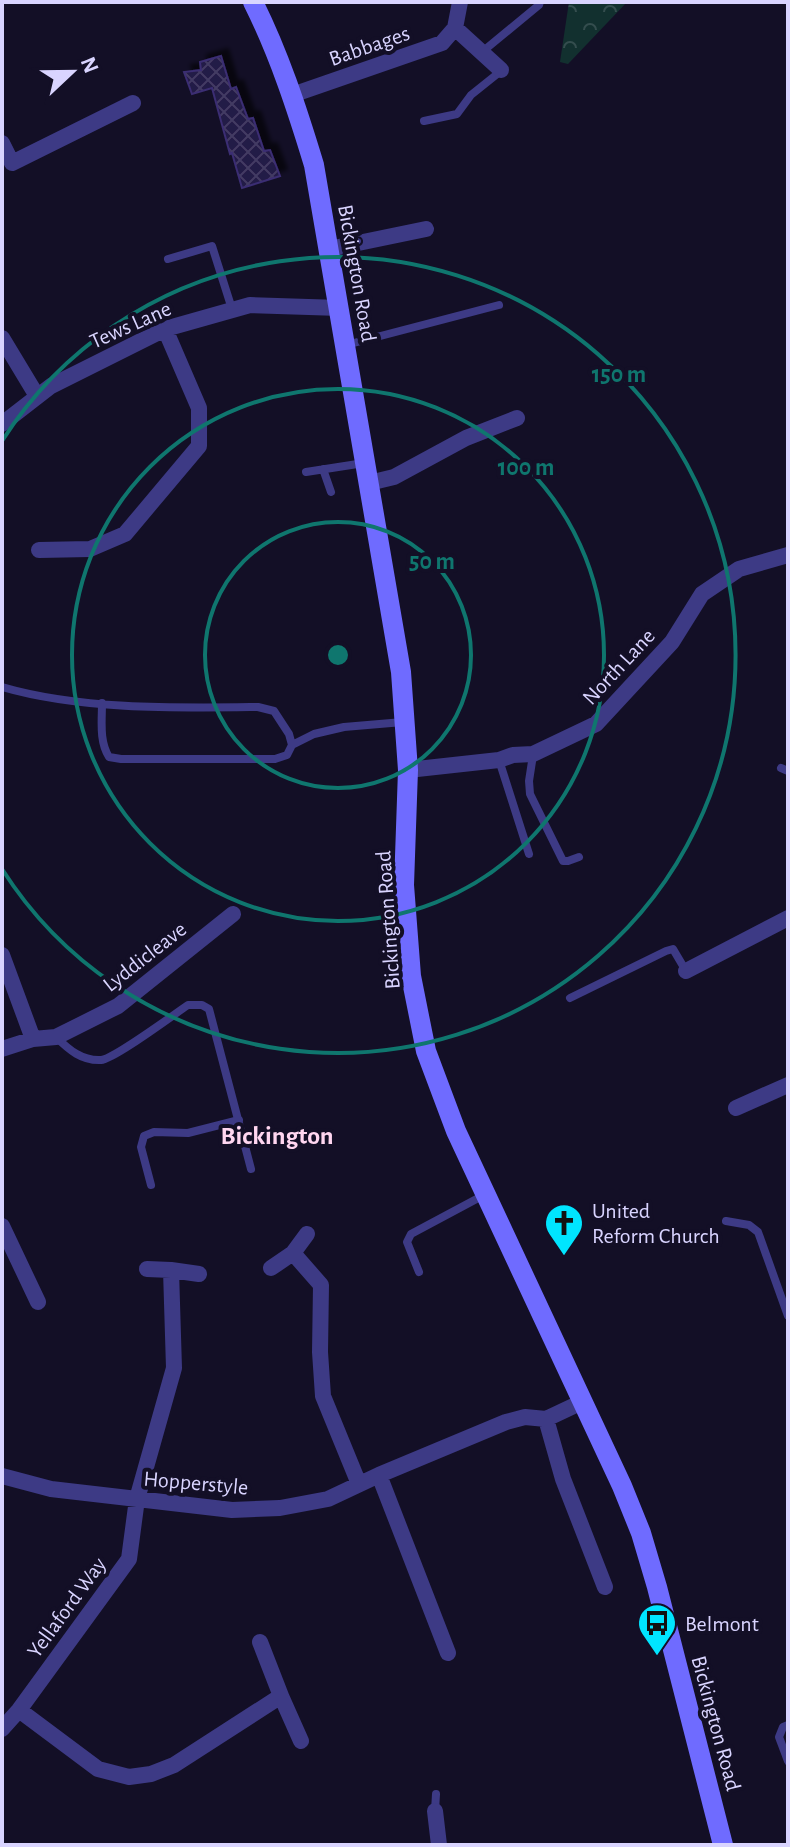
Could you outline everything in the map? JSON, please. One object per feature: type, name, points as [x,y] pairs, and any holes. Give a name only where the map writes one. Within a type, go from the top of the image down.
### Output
[{"type":"main road","name":"Bickington Road","points":[[253,2],[292,95],[314,165],[401,672],[408,770],[404,885],[411,976],[426,1051],[456,1131],[641,1533],[723,1845]]},
{"type":"street","points":[[460,2],[455,28],[501,70]]},
{"type":"street","name":"Babbages","points":[[292,95],[442,43],[455,28]]},
{"type":"street","points":[[2,143],[7,165],[133,103]]},
{"type":"street","points":[[329,249],[426,229]]},
{"type":"street","name":"Tews Lane","points":[[2,424],[51,386],[165,329],[250,305],[340,308]]},
{"type":"street","points":[[39,550],[90,549],[125,534],[199,446],[199,408],[165,329]]},
{"type":"street","points":[[2,338],[37,396]]},
{"type":"street","points":[[367,473],[394,477],[466,438],[517,418]]},
{"type":"street","name":"North Lane","points":[[408,770],[533,754],[596,724],[672,642],[702,594],[739,569],[788,555]]},
{"type":"street","name":"Lyddicleave","points":[[2,1049],[33,1039],[56,1037],[118,1006],[233,914]]},
{"type":"street","points":[[686,971],[788,918]]},
{"type":"street","points":[[2,955],[33,1039]]},
{"type":"street","points":[[736,1108],[788,1085]]},
{"type":"street","points":[[2,1226],[38,1302]]},
{"type":"street","points":[[271,1268],[293,1253],[307,1234]]},
{"type":"street","points":[[293,1253],[321,1285],[323,1396],[359,1484]]},
{"type":"street","points":[[147,1269],[199,1274]]},
{"type":"street","name":"Yellaford Way","points":[[2,1729],[129,1559],[137,1499],[174,1368],[171,1270]]},
{"type":"street","name":"Hopperstyle","points":[[2,1476],[51,1489],[232,1510],[280,1508],[328,1499],[506,1422],[525,1417],[546,1419],[582,1402]]},
{"type":"street","points":[[546,1419],[563,1479],[605,1587]]},
{"type":"street","points":[[379,1475],[448,1653]]},
{"type":"street","points":[[260,1642],[301,1741]]},
{"type":"street","points":[[19,1710],[98,1769],[129,1777],[151,1774],[174,1765],[281,1696]]},
{"type":"street","points":[[436,1802],[439,1845]]},
{"type":"lane","points":[[482,52],[540,2]]},
{"type":"lane","points":[[424,121],[457,114],[471,95],[501,70]]},
{"type":"lane","points":[[168,259],[212,246],[232,310]]},
{"type":"lane","points":[[346,345],[499,305]]},
{"type":"lane","points":[[323,469],[331,492]]},
{"type":"lane","points":[[306,472],[323,469],[367,473]]},
{"type":"lane","points":[[2,687],[35,697],[152,707],[258,707],[274,711],[289,734],[292,745]]},
{"type":"lane","points":[[102,703],[104,749],[109,757],[121,759],[275,759],[287,755],[292,745],[314,734],[344,727],[404,722]]},
{"type":"lane","points":[[533,754],[530,794],[563,861],[579,857]]},
{"type":"lane","points":[[499,760],[529,854]]},
{"type":"lane","points":[[570,998],[673,949],[686,971]]},
{"type":"lane","points":[[56,1037],[71,1052],[87,1059],[104,1060],[188,1005],[202,1005],[209,1009],[251,1169]]},
{"type":"lane","points":[[151,1185],[141,1147],[144,1136],[154,1132],[188,1133],[239,1120]]},
{"type":"lane","points":[[419,1272],[407,1242],[411,1234],[485,1195]]},
{"type":"lane","points":[[726,1221],[749,1225],[758,1232],[788,1316]]},
{"type":"lane","points":[[788,1725],[783,1727],[779,1737],[788,1761]]},
{"type":"green space","points":[[569,2],[627,2],[568,64],[560,62]]},
{"type":"building","points":[[221,56],[231,89],[236,87],[248,119],[253,118],[264,151],[270,150],[280,176],[242,188],[212,88],[192,94],[184,72],[201,70],[200,62]]},
{"type":"place","name":"United Reform Church","points":[[564,1257]]},
{"type":"place","name":"Belmont","points":[[657,1657]]},
{"type":"district","name":"Bickington","points":[[277,1135]]}]
